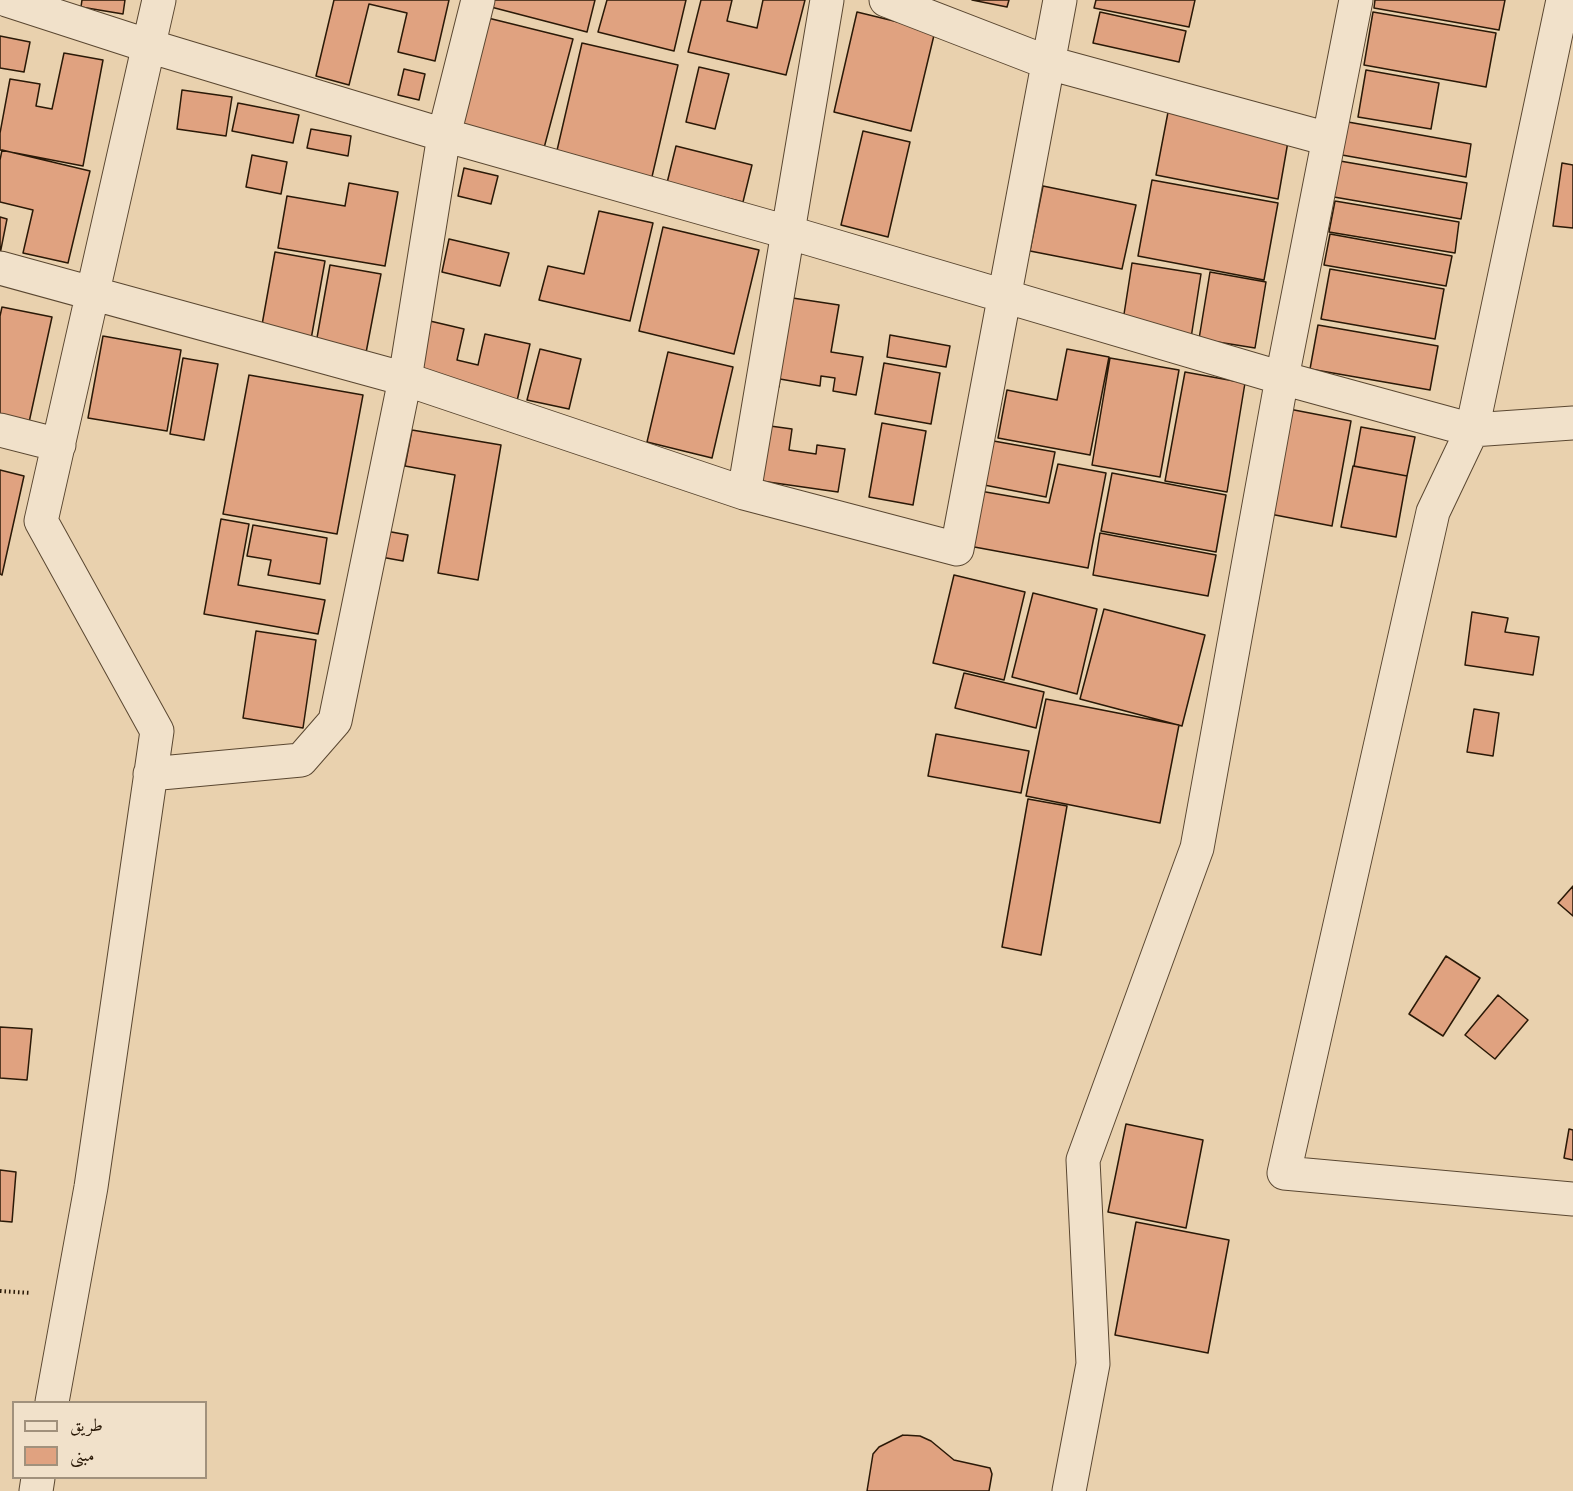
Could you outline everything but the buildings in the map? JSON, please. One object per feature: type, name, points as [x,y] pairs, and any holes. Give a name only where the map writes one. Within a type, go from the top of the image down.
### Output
[{"type":"street","points":[[7,0],[149,46],[444,135],[787,232],[1282,378],[1472,430],[1573,423]]},
{"type":"street","points":[[52,1401],[91,1187],[157,731],[41,521],[159,0]]},
{"type":"street","points":[[150,774],[301,760],[335,721],[405,380],[444,135],[478,0]]},
{"type":"street","points":[[744,493],[827,0]]},
{"type":"street","points":[[886,0],[1049,63],[1329,139]]},
{"type":"street","points":[[0,268],[405,380],[744,493],[957,549],[1060,0]]},
{"type":"street","points":[[1069,1491],[1093,1364],[1083,1160],[1197,848],[1282,378],[1356,0]]},
{"type":"street","points":[[1563,0],[1472,430],[1433,512],[1284,1173],[1573,1199]]},
{"type":"street","points":[[0,430],[58,445]]}]
